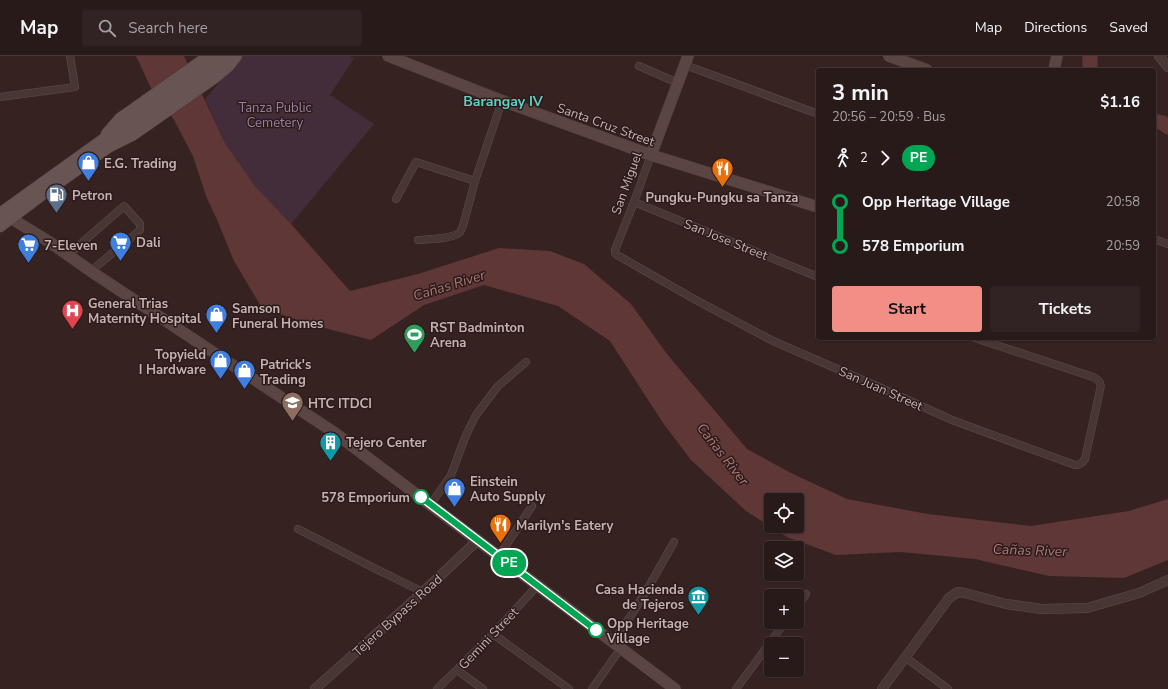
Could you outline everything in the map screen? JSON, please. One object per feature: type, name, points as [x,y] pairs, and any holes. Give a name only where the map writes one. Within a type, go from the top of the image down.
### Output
[{"type":"main road","points":[[105,144],[120,119],[148,98],[213,63],[236,56]]},
{"type":"main road","name":"Santa Cruz Street","points":[[388,56],[502,101],[651,155],[816,206]]},
{"type":"main road","points":[[889,56],[922,68]]},
{"type":"main road","points":[[1054,68],[1057,56]]},
{"type":"main road","name":"San Miguel","points":[[651,155],[686,61]]},
{"type":"main road","points":[[0,226],[3,214],[105,144],[128,130],[213,63]]},
{"type":"main road","points":[[3,214],[48,241],[335,433],[538,585],[671,688]]},
{"type":"street","points":[[0,97],[75,87],[70,56]]},
{"type":"street","points":[[1159,56],[1168,67]]},
{"type":"street","points":[[686,61],[816,113]]},
{"type":"street","points":[[639,66],[678,83]]},
{"type":"street","points":[[418,240],[458,234],[463,227],[475,181],[502,101]]},
{"type":"street","name":"San Miguel","points":[[615,253],[651,155]]},
{"type":"street","points":[[396,199],[416,162],[475,181]]},
{"type":"street","name":"San Jose Street","points":[[634,202],[816,275]]},
{"type":"street","points":[[68,255],[124,206],[140,224],[140,230],[92,271]]},
{"type":"street","points":[[1156,240],[1168,244]]},
{"type":"street","name":"San Juan Street","points":[[615,253],[694,299],[773,341],[952,420],[1075,465],[1082,463],[1085,459],[1101,384],[1093,377],[993,341]]},
{"type":"street","points":[[431,504],[451,475],[466,435],[476,415],[498,386],[526,362]]},
{"type":"street","points":[[499,556],[532,506]]},
{"type":"street","points":[[298,529],[423,592]]},
{"type":"street","name":"Tejero Bypass Road","points":[[315,689],[423,592],[478,540]]},
{"type":"street","points":[[592,689],[616,645],[618,634],[649,586],[674,542]]},
{"type":"street","points":[[882,689],[949,598],[958,592],[965,592],[1006,604],[1042,609],[1087,608],[1139,593],[1168,580]]},
{"type":"street","name":"Gemini Street","points":[[437,689],[493,634],[538,585]]},
{"type":"street","points":[[736,689],[780,629]]},
{"type":"street","points":[[493,634],[569,689]]},
{"type":"street","points":[[905,657],[948,689]]},
{"type":"street","points":[[457,670],[483,689]]},
{"type":"green space","name":"Tanza Public Cemetery","points":[[242,56],[349,56],[354,58],[330,95],[374,124],[291,224],[255,186],[225,143],[205,99]]},
{"type":"water","name":"Cañas River","points":[[136,56],[184,56],[225,143],[255,186],[291,224],[350,291],[418,274],[499,248],[550,251],[584,264],[631,304],[667,354],[747,449],[793,474],[847,499],[928,514],[1031,526],[1129,511],[1168,499],[1168,560],[1124,578],[1049,576],[975,559],[900,552],[836,555],[804,543],[804,541],[798,541],[787,537],[781,533],[804,533],[804,493],[764,493],[764,522],[746,511],[691,460],[663,423],[610,341],[558,306],[484,285],[424,305],[371,340],[313,325],[262,308],[234,261],[206,196],[193,156],[174,120],[151,88]]},
{"type":"waterway","points":[[1090,56],[1090,68]]},
{"type":"waterway","points":[[1156,121],[1163,123],[1168,127]]},
{"type":"bus line","name":"PE","points":[[421,497],[596,630]]},
{"type":"place","name":"E.G. Trading","points":[[88,182]]},
{"type":"place","name":"Pungku-Pungku sa Tanza","points":[[722,188]]},
{"type":"place","name":"Petron","points":[[57,214]]},
{"type":"place","name":"Dali","points":[[121,262]]},
{"type":"place","name":"7-Eleven","points":[[28,264]]},
{"type":"place","name":"General Trias Maternity Hospital","points":[[72,330]]},
{"type":"place","name":"Samson Funeral Homes","points":[[217,334]]},
{"type":"place","name":"RST Badminton Arena","points":[[415,354]]},
{"type":"place","name":"Topyield I Hardware","points":[[221,380]]},
{"type":"place","name":"Patrick's Trading","points":[[244,390]]},
{"type":"place","name":"HTC ITDCI","points":[[292,422]]},
{"type":"place","name":"Tejero Center","points":[[330,462]]},
{"type":"place","name":"578 Emporium","points":[[421,497]]},
{"type":"place","name":"Einstein Auto Supply","points":[[454,508]]},
{"type":"place","name":"Marilyn's Eatery","points":[[500,544]]},
{"type":"place","name":"Casa Hacienda de Tejeros","points":[[699,616]]},
{"type":"place","name":"Opp Heritage Village","points":[[596,630]]},
{"type":"district","name":"Barangay IV","points":[[503,101]]}]
